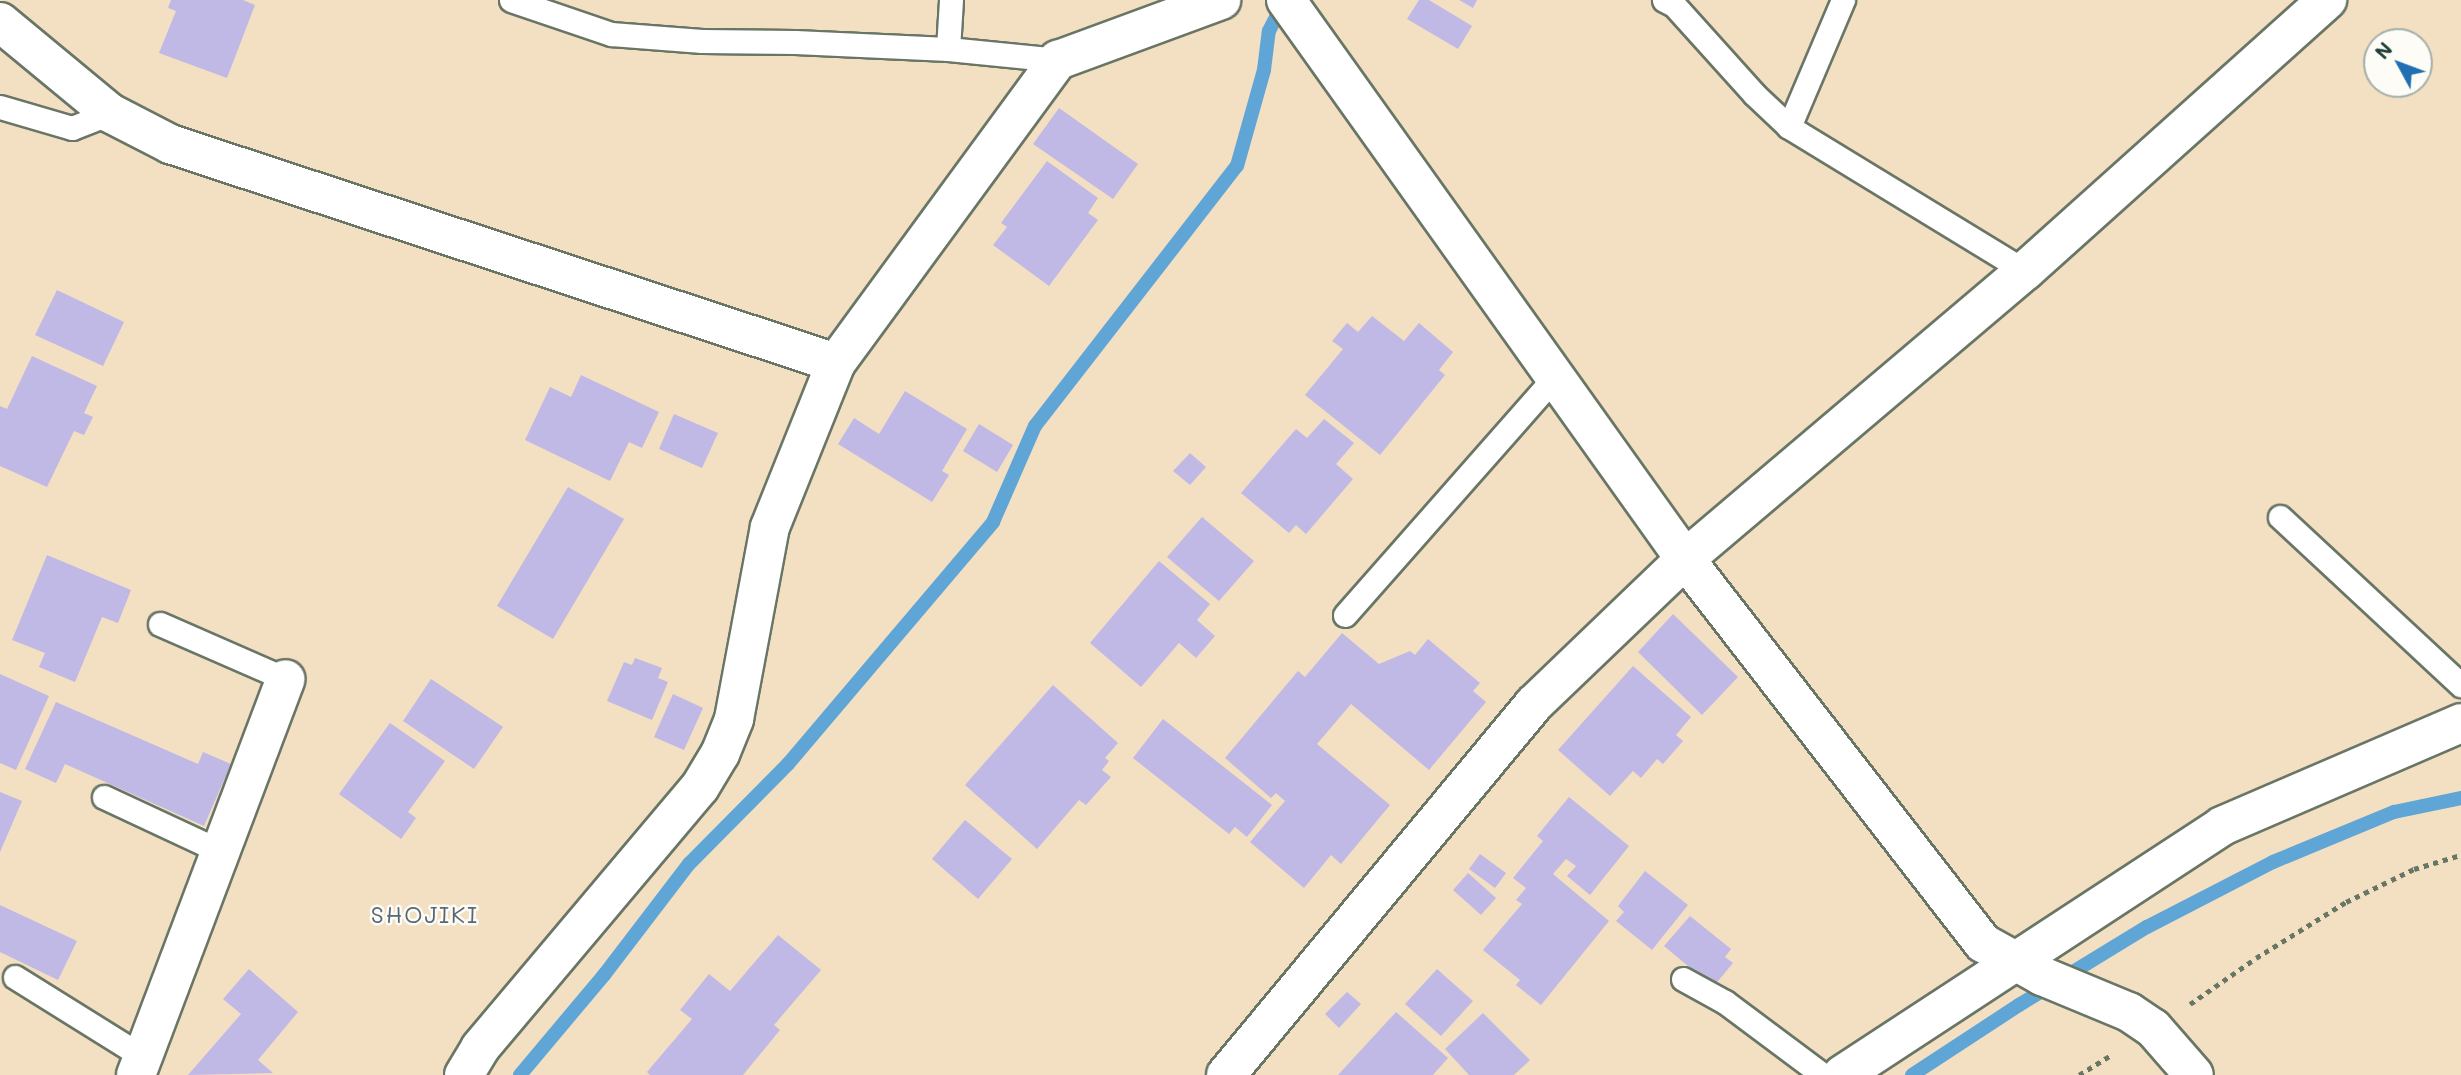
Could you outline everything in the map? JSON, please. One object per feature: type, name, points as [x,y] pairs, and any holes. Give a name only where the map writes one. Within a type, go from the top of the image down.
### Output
[{"type":"street","points":[[464,1075],[480,1048],[700,788],[720,754],[734,719],[770,527],[835,363],[1058,60],[1221,0]]},
{"type":"street","points":[[1226,1075],[1534,704],[1685,559],[2025,271],[2327,0]]},
{"type":"street","points":[[1300,7],[1555,377],[1685,559],[1983,943],[2042,976],[2129,1012],[2153,1028],[2194,1075]]},
{"type":"street","points":[[0,22],[110,113],[170,145],[835,363]]},
{"type":"street","points":[[139,1066],[286,679]]},
{"type":"street","points":[[1842,1075],[2018,962],[2106,899],[2222,826],[2461,723]]},
{"type":"lane","points":[[512,0],[611,34],[702,41],[948,49],[1058,60]]},
{"type":"lane","points":[[948,49],[951,0]]},
{"type":"lane","points":[[1664,0],[1674,5],[1754,94],[1789,127],[2025,271]]},
{"type":"lane","points":[[1789,127],[1843,0]]},
{"type":"lane","points":[[0,107],[72,128],[110,113]]},
{"type":"lane","points":[[1345,615],[1555,377]]},
{"type":"lane","points":[[2280,517],[2461,685]]},
{"type":"lane","points":[[160,624],[286,679]]},
{"type":"lane","points":[[104,797],[220,851]]},
{"type":"lane","points":[[15,977],[139,1066]]},
{"type":"lane","points":[[1683,979],[1725,1002],[1823,1075]]},
{"type":"path","points":[[2185,1007],[2256,958],[2346,902],[2414,869],[2461,855]]},
{"type":"path","points":[[2079,1075],[2114,1053]]},
{"type":"building","points":[[171,0],[243,0],[255,5],[227,78],[159,53],[176,11],[168,8]]},
{"type":"building","points":[[1419,0],[1429,0],[1472,26],[1458,49],[1407,19]]},
{"type":"building","points":[[1459,0],[1477,0],[1473,8]]},
{"type":"building","points":[[1059,108],[1138,164],[1113,199],[1033,144]]},
{"type":"building","points":[[1047,161],[1098,198],[1088,213],[1098,220],[1049,286],[993,245],[1007,227],[1001,223]]},
{"type":"building","points":[[57,290],[124,322],[103,366],[35,335]]},
{"type":"building","points":[[1372,316],[1404,341],[1419,323],[1453,352],[1439,370],[1445,375],[1380,455],[1305,395],[1343,349],[1332,341],[1347,323],[1358,332]]},
{"type":"building","points":[[32,356],[97,386],[84,413],[93,417],[84,435],[74,431],[47,487],[0,466],[0,406],[7,409]]},
{"type":"building","points":[[581,375],[659,412],[642,448],[629,442],[610,481],[525,440],[550,387],[571,397]]},
{"type":"building","points":[[905,391],[967,429],[942,471],[949,475],[932,502],[838,444],[854,418],[879,434]]},
{"type":"building","points":[[674,414],[718,433],[702,468],[659,449]]},
{"type":"building","points":[[1324,419],[1354,443],[1336,464],[1353,479],[1306,534],[1296,525],[1289,533],[1241,493],[1296,429],[1307,438]]},
{"type":"building","points":[[979,424],[1013,445],[997,472],[963,451]]},
{"type":"building","points":[[1190,453],[1206,467],[1190,485],[1173,471]]},
{"type":"building","points":[[568,487],[624,519],[553,639],[497,606]]},
{"type":"building","points":[[1202,517],[1254,561],[1219,601],[1167,557]]},
{"type":"building","points":[[47,555],[131,590],[118,623],[102,617],[75,682],[39,667],[45,653],[12,640]]},
{"type":"building","points":[[1159,561],[1210,604],[1197,620],[1215,636],[1196,658],[1179,643],[1141,687],[1090,643]]},
{"type":"building","points":[[1673,614],[1738,677],[1702,715],[1638,652]]},
{"type":"building","points":[[1342,633],[1379,664],[1410,651],[1415,655],[1428,639],[1480,683],[1473,691],[1486,702],[1429,770],[1351,704],[1317,744],[1390,805],[1341,864],[1331,855],[1304,888],[1250,842],[1285,801],[1276,793],[1271,798],[1225,758],[1298,671],[1305,677]]},
{"type":"building","points":[[635,658],[662,668],[658,678],[668,682],[652,720],[607,701],[624,662],[632,665]]},
{"type":"building","points":[[1633,666],[1691,717],[1676,735],[1683,741],[1663,764],[1657,759],[1641,778],[1633,771],[1610,796],[1558,750]]},
{"type":"building","points":[[0,674],[49,696],[16,770],[0,763]]},
{"type":"building","points":[[431,679],[503,727],[474,769],[403,721]]},
{"type":"building","points":[[1053,685],[1118,743],[1105,758],[1109,761],[1102,770],[1111,777],[1086,805],[1079,800],[1037,849],[965,785]]},
{"type":"building","points":[[673,694],[703,708],[684,750],[654,737]]},
{"type":"building","points":[[56,702],[198,764],[203,752],[231,764],[204,826],[65,764],[56,783],[25,769]]},
{"type":"building","points":[[1163,719],[1272,805],[1247,837],[1235,827],[1229,834],[1133,758]]},
{"type":"building","points":[[390,723],[445,761],[408,812],[416,818],[401,839],[339,794]]},
{"type":"building","points":[[0,792],[22,801],[0,852]]},
{"type":"building","points":[[1569,797],[1629,846],[1590,895],[1567,876],[1576,866],[1566,859],[1553,874],[1609,921],[1541,1005],[1516,985],[1520,980],[1483,950],[1522,904],[1516,900],[1526,888],[1513,878],[1543,841],[1537,836]]},
{"type":"building","points":[[965,820],[1012,859],[978,899],[932,859]]},
{"type":"building","points":[[1480,854],[1506,873],[1495,888],[1469,869]]},
{"type":"building","points":[[1645,871],[1688,905],[1652,950],[1616,921],[1624,912],[1618,906]]},
{"type":"building","points":[[1468,873],[1496,898],[1481,915],[1453,890]]},
{"type":"building","points":[[0,905],[77,941],[58,980],[0,952]]},
{"type":"building","points":[[1690,916],[1731,949],[1725,957],[1733,963],[1713,987],[1664,946]]},
{"type":"building","points":[[778,935],[821,970],[774,1025],[780,1030],[743,1075],[650,1075],[647,1072],[692,1019],[680,1010],[709,974],[730,991]]},
{"type":"building","points":[[249,969],[298,1012],[258,1060],[273,1073],[188,1075],[241,1014],[223,999]]},
{"type":"building","points":[[1437,969],[1473,1001],[1441,1036],[1405,1004]]},
{"type":"building","points":[[1347,992],[1361,1004],[1339,1028],[1325,1014]]},
{"type":"building","points":[[1396,1012],[1448,1058],[1433,1075],[1338,1075]]},
{"type":"building","points":[[1483,1013],[1530,1060],[1514,1075],[1469,1075],[1445,1049]]},
{"type":"waterway","points":[[520,1075],[604,975],[689,864],[788,764],[993,522],[1035,426],[1237,166],[1264,70],[1269,31],[1283,3]]},
{"type":"waterway","points":[[1912,1075],[2019,1005],[2147,927],[2273,862],[2394,812],[2461,798]]},
{"type":"district","name":"SHOJIKI","points":[[425,914]]}]
